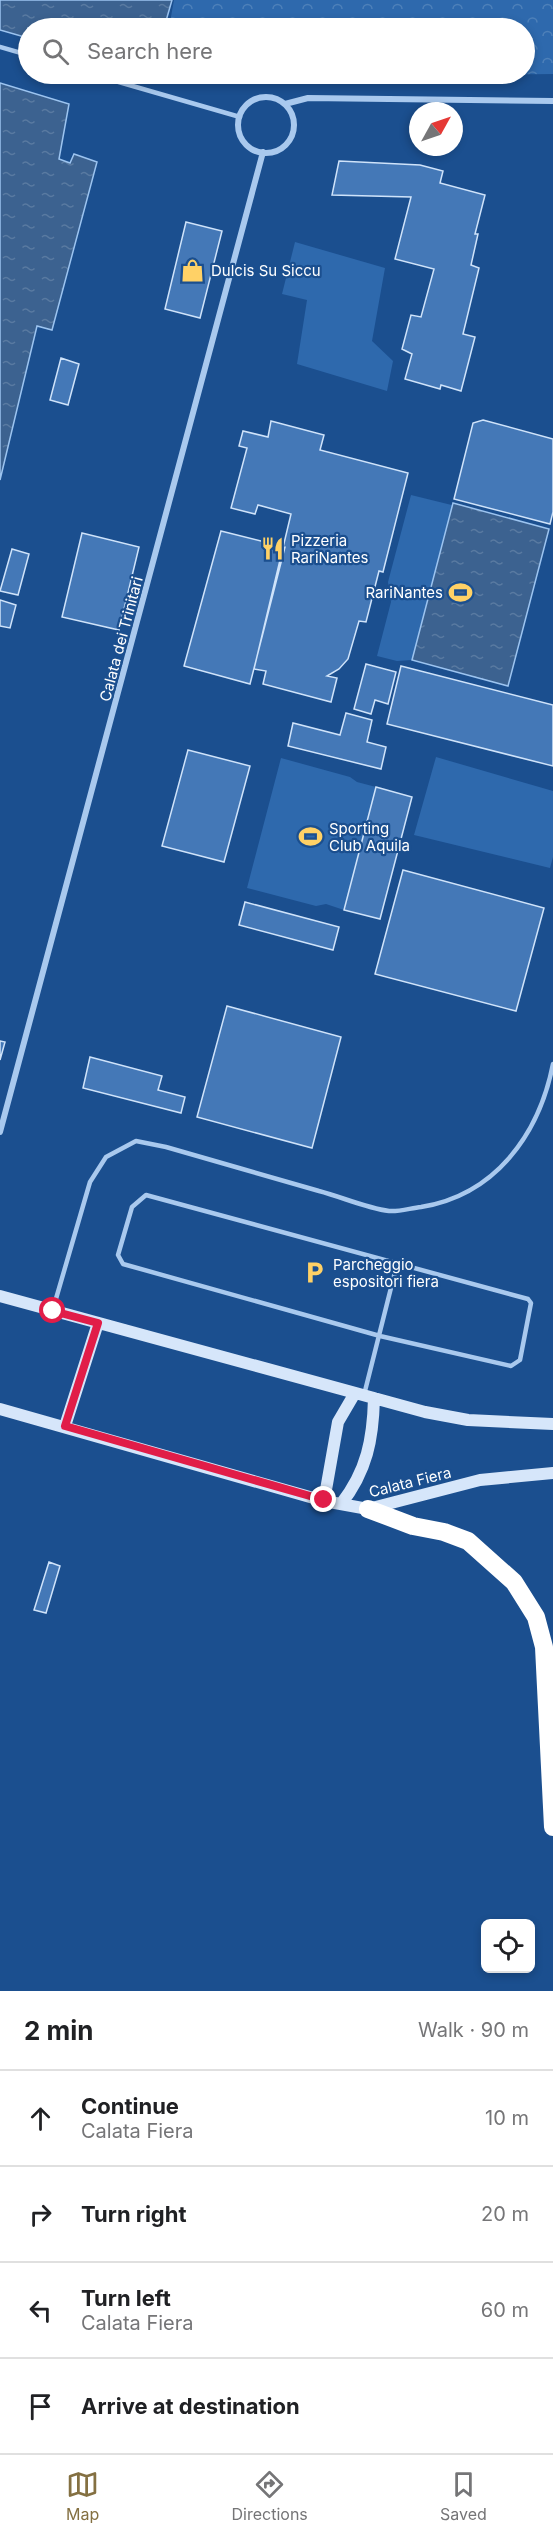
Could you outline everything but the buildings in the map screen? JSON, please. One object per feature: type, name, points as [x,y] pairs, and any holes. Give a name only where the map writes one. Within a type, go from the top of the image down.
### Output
[{"type":"highway","points":[[368,1509],[413,1526],[444,1532],[468,1541],[514,1582],[536,1617],[544,1647],[553,1827]]},
{"type":"street","points":[[270,97],[285,104],[294,119],[291,136],[280,149],[263,152],[255,150],[243,140],[238,124],[240,117],[243,110],[255,99],[270,97]]},
{"type":"street","points":[[285,104],[308,98],[553,101]]},
{"type":"street","name":"Calata dei Trinitari","points":[[0,1132],[263,152]]},
{"type":"street","points":[[0,1296],[365,1395],[468,1420],[553,1424]]},
{"type":"street","points":[[65,1426],[98,1323]]},
{"type":"street","points":[[324,1500],[338,1422],[365,1395]]},
{"type":"street","points":[[341,1504],[358,1483],[373,1428],[365,1395]]},
{"type":"street","name":"Calata Fiera","points":[[0,1409],[324,1500],[368,1509],[480,1480],[553,1473]]},
{"type":"lane","points":[[0,47],[18,53]]},
{"type":"lane","points":[[126,84],[240,117]]},
{"type":"lane","points":[[53,1311],[90,1182],[106,1157],[136,1141],[166,1147],[390,1212],[430,1205],[466,1193],[493,1175],[516,1151],[535,1124],[553,1064]]},
{"type":"lane","points":[[146,1195],[528,1299],[531,1303],[520,1360],[511,1366],[380,1336],[123,1264],[118,1256],[132,1207],[146,1195]]},
{"type":"lane","points":[[365,1395],[397,1264]]},
{"type":"green space","points":[[174,0],[553,0],[553,74],[535,74],[535,18],[171,18]]},
{"type":"green space","points":[[295,242],[385,268],[372,341],[393,361],[387,391],[297,364],[307,300],[282,294]]},
{"type":"green space","name":"RariNantes","points":[[411,495],[549,529],[508,686],[412,660],[397,661],[377,656],[391,602],[388,582]]},
{"type":"green space","points":[[436,757],[553,791],[553,857],[550,868],[414,835]]},
{"type":"green space","name":"Sporting Club Aquila","points":[[281,758],[350,777],[357,782],[376,787],[344,910],[326,904],[316,906],[247,888]]},
{"type":"water","points":[[0,0],[172,0],[167,18],[18,18],[18,35],[0,30]]},
{"type":"water","points":[[0,83],[69,104],[59,159],[70,163],[74,154],[97,162],[52,330],[37,326],[0,480]]},
{"type":"water","name":"RariNantes","points":[[453,503],[549,529],[508,686],[412,660]]},
{"type":"place","name":"Dulcis Su Siccu","points":[[193,270]]},
{"type":"place","name":"Pizzeria RariNantes","points":[[273,549]]},
{"type":"place","name":"RariNantes","points":[[461,592]]},
{"type":"place","name":"Sporting Club Aquila","points":[[311,837]]},
{"type":"place","name":"Parcheggio espositori fiera","points":[[315,1273]]},
{"type":"route","points":[[53,1311],[98,1323],[65,1426],[324,1500]]}]
